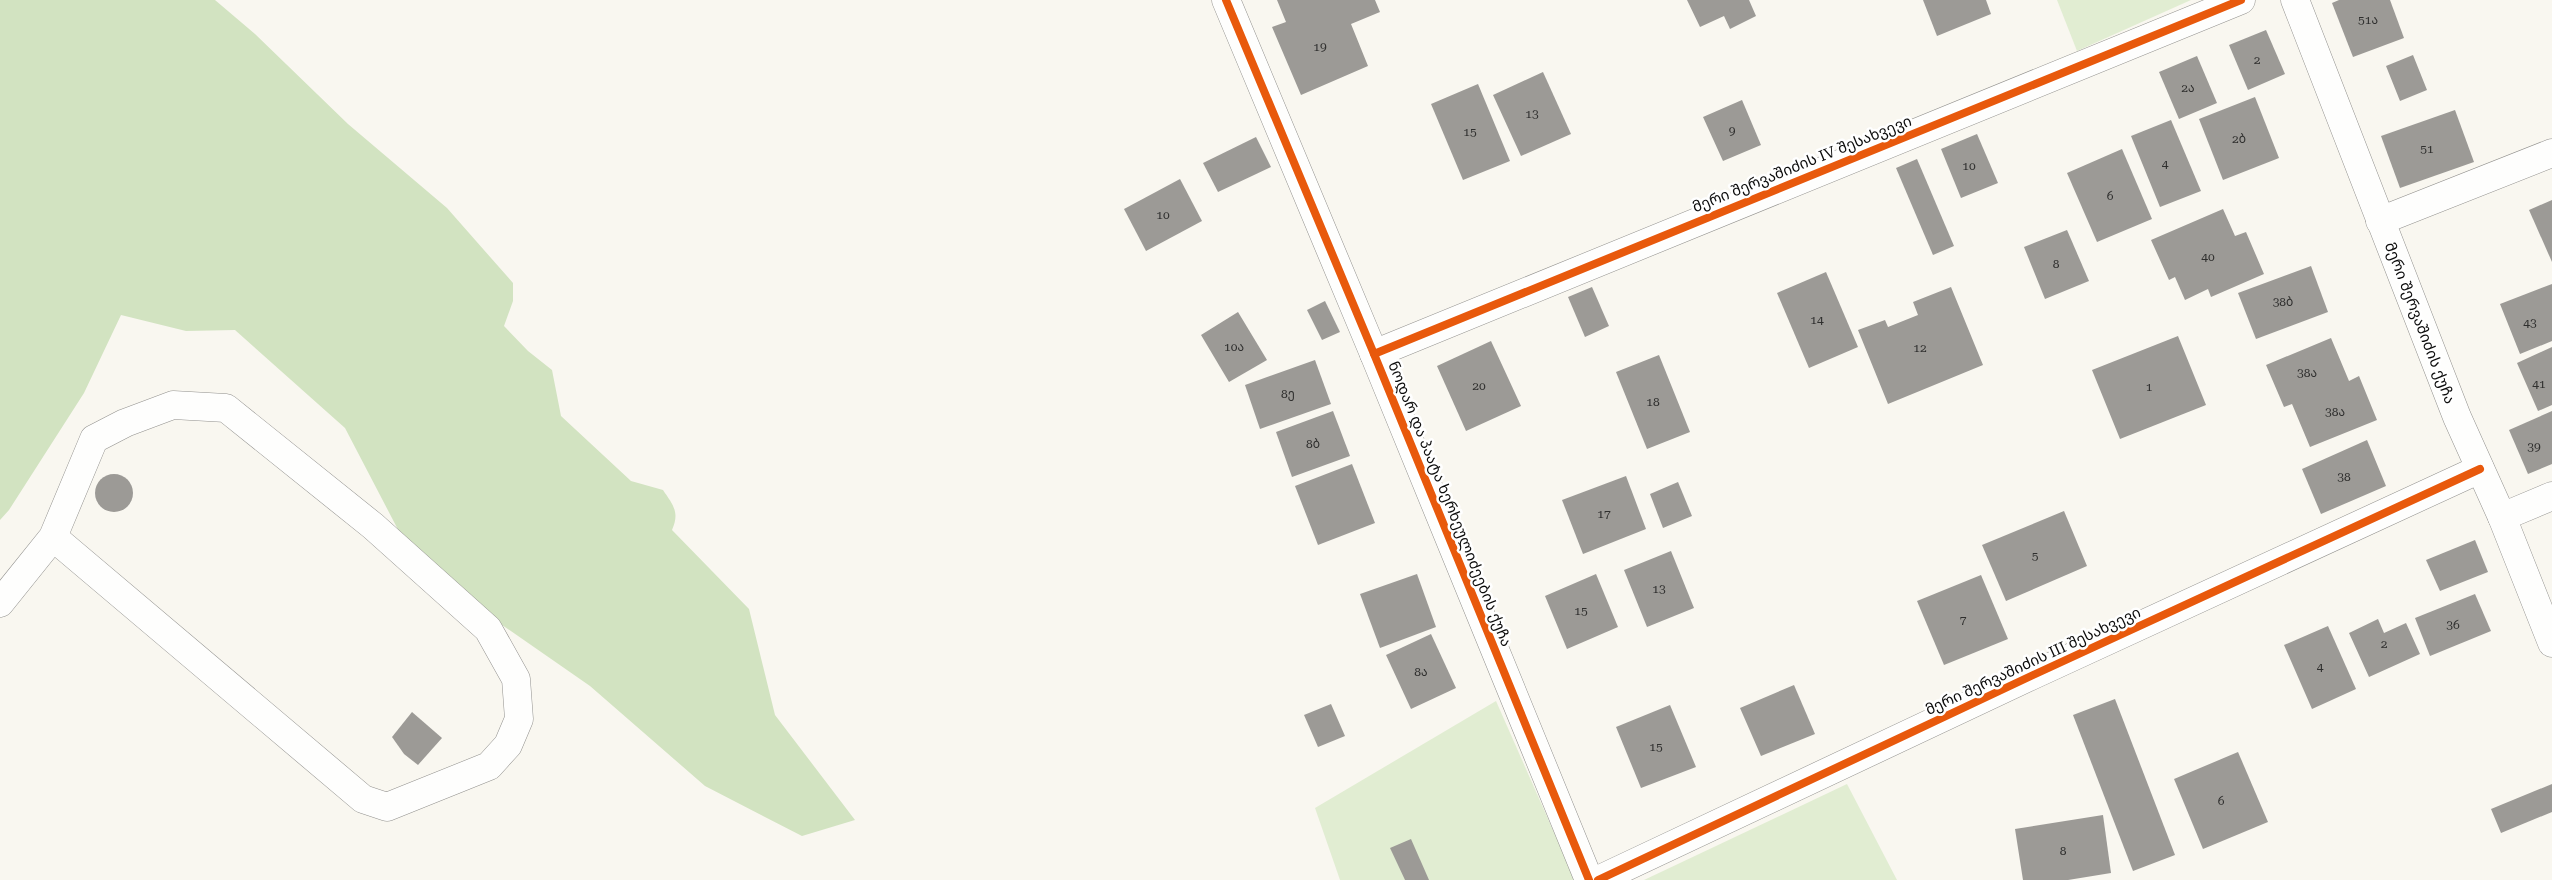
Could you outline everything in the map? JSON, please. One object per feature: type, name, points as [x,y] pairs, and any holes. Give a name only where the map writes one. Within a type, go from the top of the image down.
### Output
[{"type":"street","name":"ნოდარ და პაატა ხერხეულიძეების ქუჩა","points":[[1226,0],[1374,354],[1589,880]]},
{"type":"street","name":"მერი შერვაშიძის IV შესახვევი","points":[[1374,354],[2241,0]]},
{"type":"street","name":"მერი შერვაშიძის ქუჩა","points":[[2295,0],[2456,418],[2502,517],[2552,643]]},
{"type":"street","points":[[2380,220],[2552,153]]},
{"type":"street","points":[[0,603],[53,537],[94,439],[125,423],[173,405],[226,408],[373,526],[488,629],[516,679],[519,718],[508,745],[490,766],[387,807],[364,799],[53,537]]},
{"type":"street","name":"მერი შერვაშიძის III შესახვევი","points":[[1598,880],[2031,676],[2480,469]]},
{"type":"street","points":[[2502,517],[2552,496]]},
{"type":"green space","points":[[0,0],[215,0],[255,34],[348,124],[447,208],[513,283],[513,301],[504,326],[528,351],[552,370],[561,416],[631,481],[663,490],[675,513],[672,530],[749,609],[775,715],[855,820],[802,836],[705,786],[590,686],[417,566],[345,428],[235,330],[186,331],[121,315],[84,393],[9,510],[0,520]]},
{"type":"green space","points":[[2057,0],[2191,0],[2077,51]]},
{"type":"green space","points":[[1496,701],[1575,880],[1340,880],[1315,808]]},
{"type":"green space","points":[[1847,784],[1897,880],[1644,880]]},
{"type":"building","points":[[1277,0],[1375,0],[1380,12],[1351,24],[1368,66],[1301,95],[1272,27],[1286,22]]},
{"type":"building","points":[[1687,0],[1749,0],[1756,16],[1730,29],[1724,16],[1700,27]]},
{"type":"building","points":[[1923,0],[1986,0],[1991,14],[1937,36]]},
{"type":"building","points":[[2339,0],[2390,0],[2404,38],[2353,57],[2332,3]]},
{"type":"building","points":[[2266,30],[2285,74],[2248,90],[2229,45]]},
{"type":"building","points":[[2413,55],[2427,90],[2400,101],[2386,66]]},
{"type":"building","points":[[2197,56],[2217,103],[2179,119],[2159,72]]},
{"type":"building","points":[[1543,72],[1571,134],[1521,156],[1493,95]]},
{"type":"building","points":[[1478,84],[1510,161],[1463,180],[1431,104]]},
{"type":"building","points":[[2255,97],[2279,158],[2223,180],[2199,119]]},
{"type":"building","points":[[1742,100],[1761,145],[1723,161],[1703,117]]},
{"type":"building","points":[[2455,110],[2474,162],[2400,188],[2381,136]]},
{"type":"building","points":[[2171,120],[2201,191],[2160,207],[2131,136]]},
{"type":"building","points":[[1977,134],[1998,183],[1961,198],[1941,149]]},
{"type":"building","points":[[1256,137],[1271,167],[1218,192],[1203,163]]},
{"type":"building","points":[[2122,149],[2152,219],[2097,242],[2067,173]]},
{"type":"building","points":[[1917,159],[1954,246],[1933,255],[1896,168]]},
{"type":"building","points":[[1180,179],[1202,221],[1146,251],[1124,209]]},
{"type":"building","points":[[2552,200],[2552,262],[2529,210]]},
{"type":"building","points":[[2223,209],[2235,236],[2246,232],[2264,274],[2211,297],[2208,289],[2185,300],[2175,277],[2169,280],[2151,240]]},
{"type":"building","points":[[2067,230],[2089,281],[2045,299],[2024,247]]},
{"type":"building","points":[[2311,266],[2328,312],[2256,339],[2238,293]]},
{"type":"building","points":[[1826,272],[1858,347],[1809,368],[1777,293]]},
{"type":"building","points":[[2552,284],[2552,341],[2520,354],[2500,304]]},
{"type":"building","points":[[1592,287],[1609,326],[1585,337],[1568,297]]},
{"type":"building","points":[[1951,287],[1983,365],[1888,404],[1858,330],[1885,320],[1888,327],[1918,315],[1913,302]]},
{"type":"building","points":[[1325,301],[1340,332],[1322,340],[1307,310]]},
{"type":"building","points":[[1238,312],[1267,360],[1229,382],[1201,335]]},
{"type":"building","points":[[2178,336],[2206,405],[2120,439],[2092,370]]},
{"type":"building","points":[[2331,338],[2349,381],[2359,376],[2377,420],[2310,447],[2292,404],[2284,407],[2266,365]]},
{"type":"building","points":[[1491,341],[1521,406],[1466,431],[1437,366]]},
{"type":"building","points":[[2552,347],[2552,405],[2538,411],[2517,363]]},
{"type":"building","points":[[1659,355],[1690,432],[1647,449],[1616,372]]},
{"type":"building","points":[[1315,360],[1331,404],[1260,429],[1245,385]]},
{"type":"building","points":[[1333,411],[1350,456],[1292,477],[1276,432]]},
{"type":"building","points":[[2552,411],[2552,464],[2528,474],[2509,430]]},
{"type":"building","points":[[2367,440],[2386,486],[2321,514],[2302,469]]},
{"type":"building","points":[[1352,464],[1375,523],[1318,545],[1295,486]]},
{"type":"building","points":[[114,474],[128,479],[133,493],[128,507],[114,512],[100,507],[95,493],[100,479]]},
{"type":"building","points":[[1626,476],[1646,529],[1583,554],[1562,500]]},
{"type":"building","points":[[1678,482],[1692,516],[1663,528],[1650,494]]},
{"type":"building","points":[[2064,511],[2087,566],[2006,601],[1982,545]]},
{"type":"building","points":[[2475,540],[2488,572],[2440,591],[2426,560]]},
{"type":"building","points":[[1671,551],[1694,608],[1647,627],[1624,570]]},
{"type":"building","points":[[1417,574],[1436,627],[1380,648],[1360,594]]},
{"type":"building","points":[[1596,574],[1618,627],[1567,649],[1545,596]]},
{"type":"building","points":[[1981,575],[2008,639],[1944,665],[1917,601]]},
{"type":"building","points":[[2475,594],[2491,631],[2430,656],[2415,618]]},
{"type":"building","points":[[2378,619],[2384,633],[2406,623],[2420,654],[2369,677],[2349,633]]},
{"type":"building","points":[[2328,626],[2356,689],[2312,709],[2284,645]]},
{"type":"building","points":[[1431,634],[1456,688],[1411,709],[1386,655]]},
{"type":"building","points":[[1794,685],[1815,734],[1761,756],[1740,708]]},
{"type":"building","points":[[2115,699],[2175,855],[2133,871],[2073,715]]},
{"type":"building","points":[[1331,704],[1345,736],[1318,747],[1304,715]]},
{"type":"building","points":[[1670,705],[1696,767],[1641,788],[1616,727]]},
{"type":"building","points":[[412,712],[442,738],[418,765],[404,754],[392,737]]},
{"type":"building","points":[[2238,752],[2268,822],[2203,849],[2174,779]]},
{"type":"building","points":[[2552,784],[2552,812],[2501,833],[2491,809]]},
{"type":"building","points":[[2103,815],[2111,873],[2068,880],[2023,880],[2015,829]]},
{"type":"building","points":[[1411,839],[1429,880],[1405,880],[1390,848]]},
{"type":"cycle path","points":[[1226,0],[1374,354],[1589,880]]},
{"type":"cycle path","points":[[1374,354],[2241,0]]},
{"type":"cycle path","points":[[1598,880],[2031,676],[2480,469]]}]
